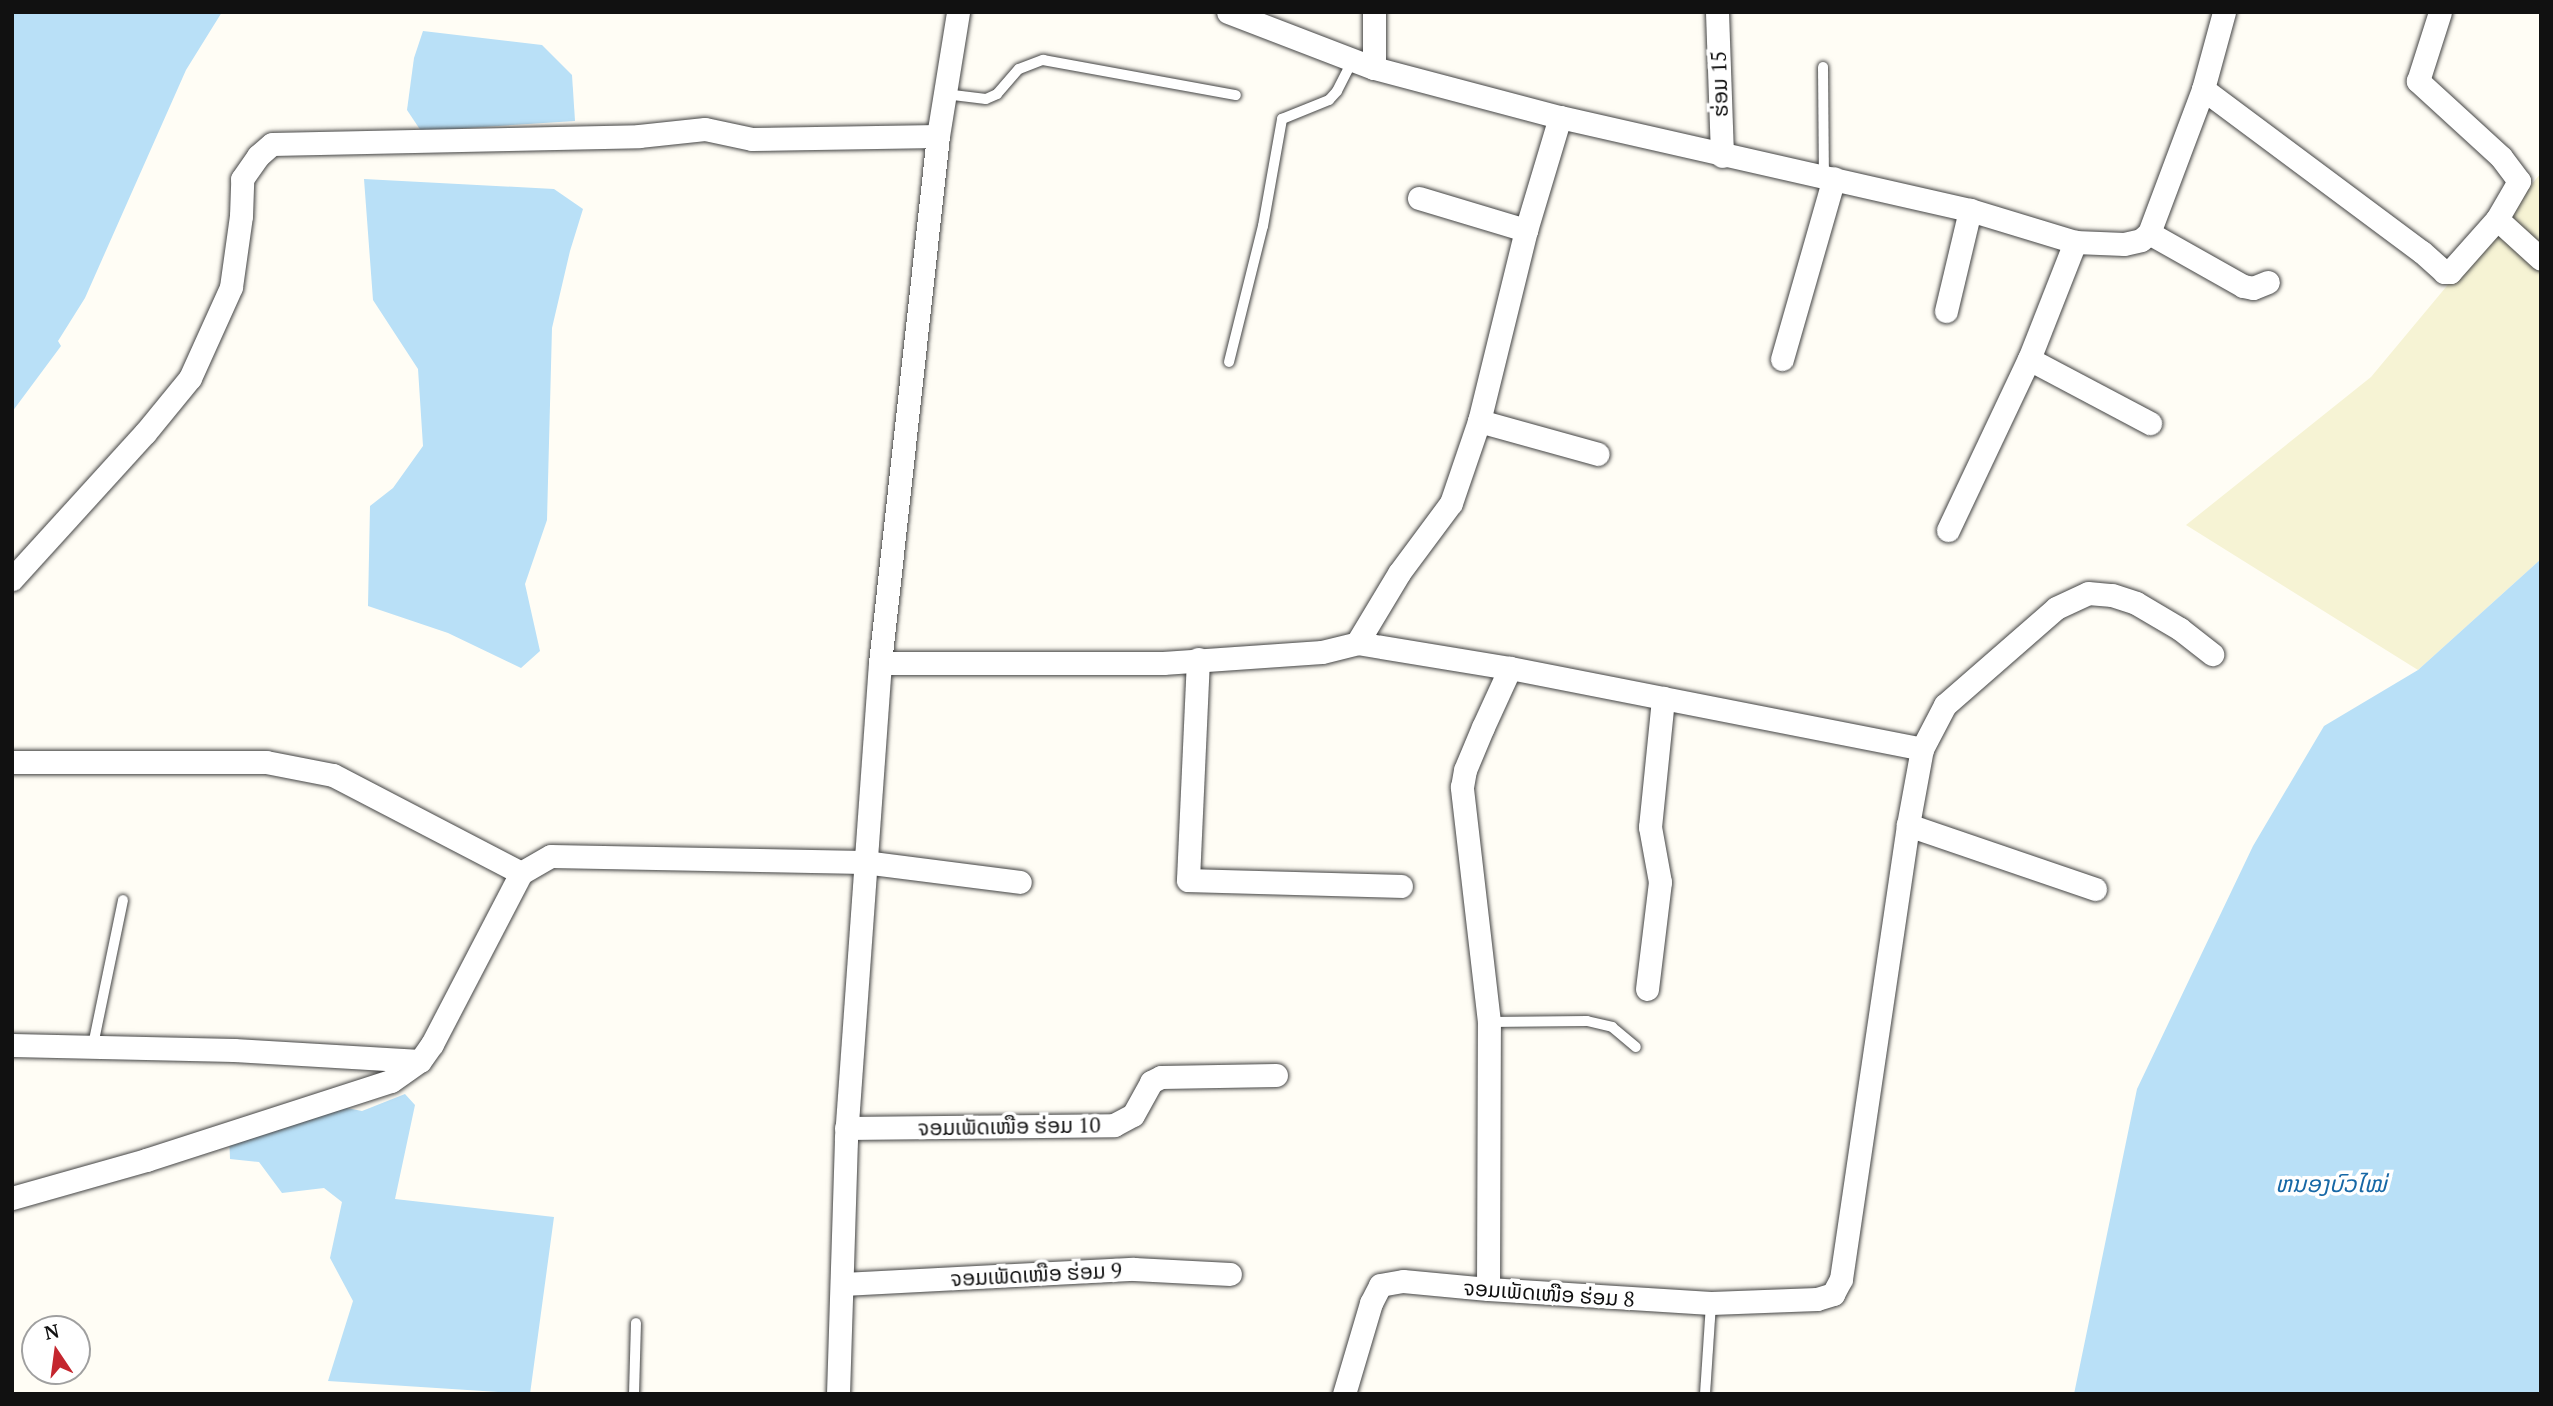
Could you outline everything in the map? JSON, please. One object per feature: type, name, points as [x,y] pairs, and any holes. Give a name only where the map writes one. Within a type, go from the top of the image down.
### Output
[{"type":"street","points":[[838,1394],[846,1128],[880,663],[938,136],[958,12]]},
{"type":"street","points":[[1227,12],[1363,64],[1560,117],[1722,156],[1829,177],[1970,210],[2075,242],[2124,244],[2140,240],[2149,233],[2203,89],[2224,12]]},
{"type":"street","points":[[1363,64],[1374,12]]},
{"type":"street","name":"ຮ່ອມ 15","points":[[1717,12],[1722,156]]},
{"type":"street","points":[[2203,89],[2422,252],[2444,272],[2449,272],[2497,219],[2518,185],[2516,174],[2418,81],[2440,12]]},
{"type":"street","points":[[1357,643],[1399,573],[1451,503],[1479,421],[1526,229],[1560,117]]},
{"type":"street","points":[[12,579],[145,433],[190,378],[230,287],[241,216],[242,179],[258,156],[272,144],[639,136],[705,129],[752,139],[938,136]]},
{"type":"street","points":[[1782,359],[1829,177]]},
{"type":"street","points":[[1419,198],[1526,229]]},
{"type":"street","points":[[1946,311],[1970,210]]},
{"type":"street","points":[[2497,219],[2541,259]]},
{"type":"street","points":[[2149,233],[2243,286],[2253,288],[2268,282]]},
{"type":"street","points":[[1948,530],[2029,359],[2075,242]]},
{"type":"street","points":[[2029,359],[2150,423]]},
{"type":"street","points":[[1479,421],[1598,454]]},
{"type":"street","points":[[2095,889],[1908,825],[1922,749],[1945,705],[2056,608],[2088,593],[2112,595],[2136,603],[2180,628],[2212,654]]},
{"type":"street","points":[[880,663],[1163,663],[1322,652],[1357,643],[1510,668],[1922,749]]},
{"type":"street","points":[[1198,659],[1188,880],[1401,886]]},
{"type":"street","points":[[1488,1290],[1489,1022],[1463,779],[1510,668]]},
{"type":"street","points":[[1647,989],[1660,882],[1650,827],[1663,698]]},
{"type":"street","points":[[12,762],[266,762],[333,775],[521,873]]},
{"type":"street","name":"ຈອມເພັດເໜືອ ຮ່ອມ 8","points":[[1344,1394],[1371,1303],[1380,1285],[1403,1280],[1488,1290],[1711,1304],[1817,1299],[1833,1294],[1843,1266],[1908,825]]},
{"type":"street","points":[[12,1198],[146,1160],[391,1081],[420,1061],[432,1044],[521,873],[551,856],[864,862],[1020,882]]},
{"type":"street","points":[[12,1045],[93,1045],[420,1061]]},
{"type":"street","name":"ຈອມເພັດເໜືອ ຮ່ອມ 10","points":[[846,1128],[1114,1125],[1132,1115],[1152,1082],[1161,1077],[1276,1075]]},
{"type":"street","name":"ຈອມເພັດເໜືອ ຮ່ອມ 9","points":[[843,1284],[1134,1269],[1230,1274]]},
{"type":"lane","points":[[945,94],[986,99],[997,94],[1019,69],[1043,60],[1236,95]]},
{"type":"lane","points":[[1229,362],[1263,226],[1282,119],[1329,100],[1363,64]]},
{"type":"lane","points":[[1823,66],[1829,177]]},
{"type":"lane","points":[[93,1045],[123,900]]},
{"type":"lane","points":[[1489,1022],[1587,1021],[1612,1027],[1636,1047]]},
{"type":"lane","points":[[1705,1394],[1711,1304]]},
{"type":"lane","points":[[634,1394],[636,1323]]},
{"type":"shaded area","points":[[2541,173],[2541,559],[2418,670],[2186,525],[2371,377]]},
{"type":"water","points":[[12,12],[222,12],[186,70],[85,298],[58,341],[61,346],[12,412]]},
{"type":"water","points":[[423,31],[542,45],[572,75],[575,121],[421,131],[407,110],[414,58]]},
{"type":"water","points":[[364,179],[554,189],[583,209],[552,328],[547,520],[525,584],[540,651],[521,668],[448,633],[368,606],[370,506],[393,488],[423,446],[418,369],[373,300]]},
{"type":"water","name":"ຫນອງບົວໄໝ່","points":[[2541,559],[2541,1394],[2074,1394],[2137,1089],[2253,846],[2324,726],[2418,670]]},
{"type":"water","points":[[405,1094],[415,1105],[395,1199],[554,1217],[530,1394],[328,1381],[353,1301],[330,1258],[342,1202],[324,1188],[282,1193],[259,1162],[230,1159],[229,1131],[332,1105],[362,1111]]}]
